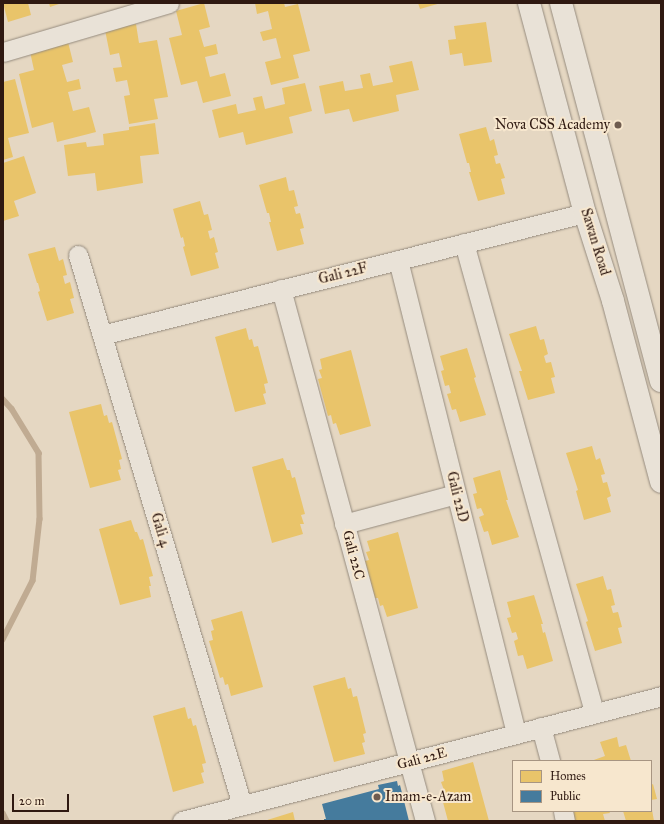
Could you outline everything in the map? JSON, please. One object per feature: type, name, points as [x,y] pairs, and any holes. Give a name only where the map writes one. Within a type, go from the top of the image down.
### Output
[{"type":"main road","name":"Sawan Road","points":[[529,3],[585,213],[613,302],[661,482]]},
{"type":"main road","name":"Sawan Road","points":[[561,3],[660,374]]},
{"type":"street","points":[[3,52],[169,3]]},
{"type":"street","name":"Gali 22F","points":[[102,335],[585,213]]},
{"type":"street","points":[[464,243],[594,714]]},
{"type":"street","name":"Gali 4","points":[[78,255],[242,805]]},
{"type":"street","name":"Gali 22D","points":[[398,260],[516,734]]},
{"type":"street","name":"Gali 22C","points":[[281,289],[425,821]]},
{"type":"street","points":[[344,524],[456,494]]},
{"type":"street","name":"Gali 22E","points":[[187,820],[661,696]]},
{"type":"street","points":[[541,727],[550,760]]},
{"type":"building: Homes","points":[[3,3],[28,3],[31,15],[8,22]]},
{"type":"building: Homes","points":[[49,3],[62,3],[50,7]]},
{"type":"building: Homes","points":[[204,3],[210,27],[199,30],[204,47],[216,44],[218,54],[205,57],[210,77],[225,73],[231,96],[203,103],[197,81],[181,85],[169,38],[182,35],[176,11]]},
{"type":"building: Homes","points":[[255,3],[284,3],[285,7],[298,4],[310,51],[293,55],[299,78],[271,85],[265,62],[281,58],[276,38],[263,41],[260,32],[272,29],[268,11],[257,14]]},
{"type":"building: Homes","points":[[418,3],[441,3],[420,9]]},
{"type":"building: Homes","points":[[486,22],[492,62],[464,66],[462,53],[450,55],[448,40],[456,39],[454,26]]},
{"type":"building: Homes","points":[[136,24],[139,43],[157,40],[168,97],[154,99],[158,119],[129,124],[124,96],[130,95],[127,80],[116,82],[113,68],[122,67],[119,53],[110,55],[105,30]]},
{"type":"building: Homes","points":[[67,38],[73,62],[62,65],[67,82],[79,79],[81,89],[68,92],[73,111],[89,107],[96,132],[57,142],[53,122],[32,128],[19,74],[34,70],[29,47]]},
{"type":"building: Homes","points":[[412,61],[419,90],[396,95],[399,111],[353,122],[349,109],[325,114],[319,86],[343,81],[345,91],[363,88],[360,75],[370,73],[373,86],[393,82],[389,66]]},
{"type":"building: Homes","points":[[15,79],[29,133],[8,138],[13,157],[3,160],[3,82]]},
{"type":"building: Homes","points":[[305,83],[312,111],[289,117],[293,133],[246,145],[243,132],[219,138],[212,110],[236,104],[238,114],[256,110],[253,98],[262,96],[265,109],[285,104],[282,88]]},
{"type":"building: Homes","points":[[155,123],[159,154],[140,156],[143,183],[97,191],[95,173],[68,176],[64,145],[86,142],[87,147],[104,145],[103,134],[129,130],[129,127]]},
{"type":"building: Homes","points":[[486,127],[490,141],[494,139],[498,155],[494,156],[496,164],[500,163],[505,178],[501,179],[505,194],[478,201],[469,172],[471,172],[469,163],[467,163],[459,134]]},
{"type":"building: Homes","points":[[24,156],[36,193],[14,201],[19,216],[3,221],[3,163]]},
{"type":"building: Homes","points":[[286,177],[289,191],[294,190],[298,206],[294,207],[296,214],[300,213],[304,228],[300,229],[304,244],[277,251],[269,222],[271,222],[269,213],[267,213],[259,185]]},
{"type":"building: Homes","points":[[200,201],[204,215],[208,214],[212,230],[208,231],[210,239],[214,237],[218,252],[215,253],[219,268],[191,276],[183,247],[185,246],[183,237],[181,238],[173,209]]},
{"type":"building: Homes","points":[[55,247],[59,261],[63,259],[67,275],[63,276],[65,284],[70,282],[74,298],[70,299],[74,313],[47,321],[38,292],[40,291],[38,283],[28,254]]},
{"type":"building: Homes","points":[[536,326],[540,340],[544,339],[548,354],[544,356],[546,363],[551,362],[555,377],[551,378],[555,393],[528,400],[519,371],[522,371],[509,334]]},
{"type":"building: Homes","points":[[246,328],[249,340],[252,339],[254,347],[258,346],[268,383],[264,384],[266,393],[263,394],[266,404],[235,412],[215,337]]},
{"type":"building: Homes","points":[[467,348],[476,377],[474,378],[486,415],[460,422],[456,409],[452,410],[447,394],[451,393],[449,385],[445,386],[441,371],[444,370],[440,356]]},
{"type":"building: Homes","points":[[351,350],[371,426],[340,435],[336,423],[333,424],[331,415],[328,416],[318,379],[322,378],[319,370],[322,369],[320,359]]},
{"type":"building: Homes","points":[[101,404],[104,416],[107,415],[109,423],[112,422],[122,459],[119,460],[121,469],[118,470],[121,480],[90,488],[69,412]]},
{"type":"building: Homes","points":[[592,446],[596,460],[600,458],[605,474],[601,475],[603,483],[607,482],[611,496],[607,498],[611,512],[584,520],[576,491],[578,490],[566,453]]},
{"type":"building: Homes","points":[[283,458],[287,470],[290,470],[292,478],[295,477],[305,514],[301,515],[304,524],[300,524],[303,534],[272,543],[252,467]]},
{"type":"building: Homes","points":[[500,470],[508,500],[506,500],[519,537],[492,545],[488,531],[484,532],[479,517],[484,515],[481,508],[477,509],[473,494],[477,493],[473,478]]},
{"type":"building: Homes","points":[[131,520],[135,532],[137,532],[140,540],[143,539],[153,576],[149,577],[151,597],[120,605],[99,529]]},
{"type":"building: Homes","points":[[398,532],[418,608],[387,617],[383,605],[380,606],[378,598],[375,598],[365,561],[369,560],[366,552],[370,551],[367,541]]},
{"type":"building: Homes","points":[[603,576],[607,590],[611,589],[615,605],[611,606],[613,613],[618,612],[622,627],[618,628],[622,643],[595,651],[586,622],[588,621],[576,584]]},
{"type":"building: Homes","points":[[534,595],[543,624],[541,624],[543,633],[545,632],[553,661],[527,669],[523,655],[518,656],[514,641],[518,639],[516,632],[512,633],[507,618],[511,617],[507,602]]},
{"type":"building: Homes","points":[[242,611],[263,687],[231,696],[228,684],[225,685],[223,677],[220,678],[209,641],[213,640],[211,631],[214,630],[211,620]]},
{"type":"building: Homes","points":[[345,677],[348,689],[351,688],[353,697],[357,696],[366,733],[363,734],[365,742],[362,743],[365,754],[334,762],[313,686]]},
{"type":"building: Homes","points":[[185,707],[188,719],[191,718],[193,726],[196,725],[206,763],[202,764],[204,772],[201,773],[204,783],[173,792],[153,716]]},
{"type":"building: Homes","points":[[617,737],[619,747],[626,745],[631,760],[594,760],[605,756],[600,742]]},
{"type":"building: Homes","points":[[473,762],[489,821],[448,821],[440,791],[444,790],[441,782],[444,781],[442,771]]},
{"type":"building: Homes","points":[[653,784],[657,799],[652,800]]},
{"type":"building: Homes","points":[[652,810],[654,821],[626,821],[623,812],[652,812]]},
{"type":"building: Homes","points":[[293,812],[295,821],[264,821]]},
{"type":"building: Homes","points":[[572,812],[610,813],[603,814],[605,821],[575,821]]},
{"type":"building: Public","name":"Imam-e-Azam","points":[[397,781],[398,786],[400,785],[409,821],[324,821],[324,819],[326,819],[322,804],[379,789],[378,785]]},
{"type":"waterway","points":[[3,399],[12,409],[39,453],[40,519],[33,581],[3,640]]},
{"type":"waterway","points":[[3,813],[7,821]]},
{"type":"place","name":"Nova CSS Academy","points":[[618,125]]},
{"type":"place","name":"Imam-e-Azam","points":[[377,797]]}]
